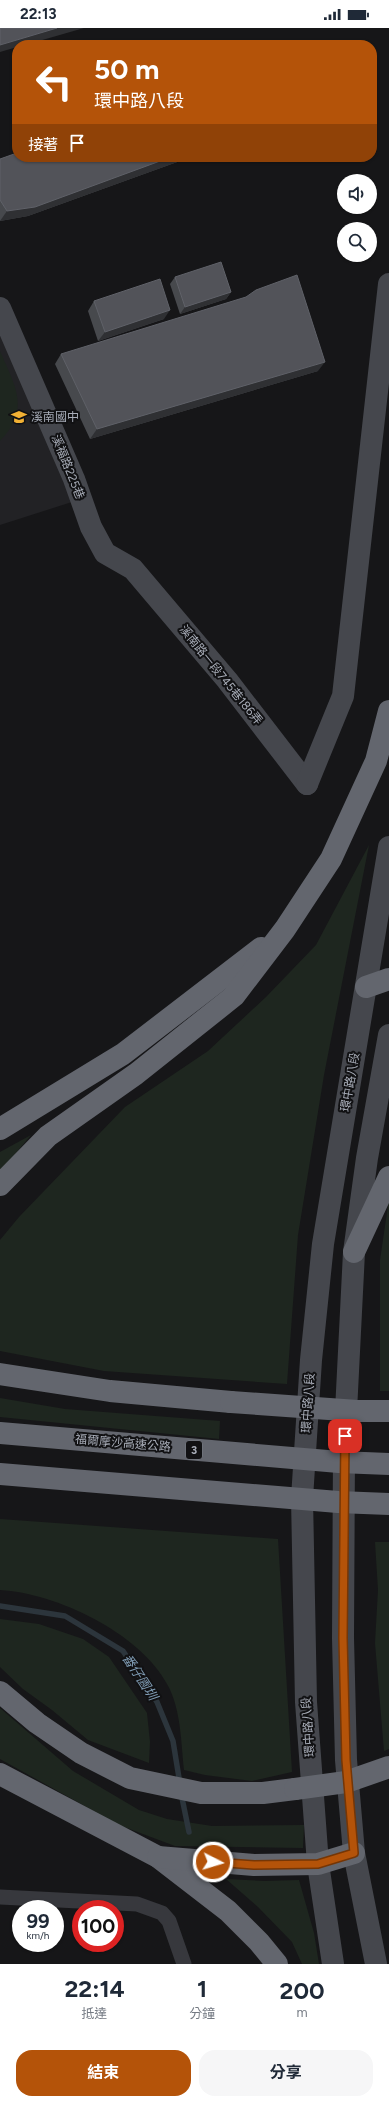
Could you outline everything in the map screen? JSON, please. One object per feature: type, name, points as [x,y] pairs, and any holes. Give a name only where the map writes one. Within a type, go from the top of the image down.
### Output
[{"type":"highway","points":[[0,1185],[48,1136],[136,1074],[234,996],[285,929],[331,859],[376,761],[389,711]]},
{"type":"highway","points":[[0,1129],[123,1054],[285,929]]},
{"type":"highway","points":[[366,987],[389,979]]},
{"type":"highway","points":[[366,987],[389,994]]},
{"type":"highway","points":[[354,1252],[389,1177]]},
{"type":"highway","points":[[0,1374],[110,1391],[231,1402],[358,1411],[389,1411]]},
{"type":"highway","name":"福爾摩沙高速公路","points":[[0,1433],[339,1462],[389,1464]]},
{"type":"highway","points":[[0,1474],[338,1502],[389,1504]]},
{"type":"highway","points":[[0,1692],[37,1723],[81,1753],[130,1778],[201,1793],[263,1793],[346,1782],[389,1767]]},
{"type":"highway","points":[[0,1774],[158,1857],[228,1911],[259,1942],[277,1964]]},
{"type":"highway","points":[[158,1857],[254,1865],[318,1864],[354,1853]]},
{"type":"street","name":"溪南路一段745巷186弄","points":[[133,569],[227,680],[308,784],[343,696],[389,284]]},
{"type":"street","name":"溪福路225巷","points":[[0,308],[74,479],[91,527],[105,553],[133,569]]},
{"type":"street","name":"環中路八段","points":[[333,1964],[318,1864],[306,1702],[302,1498],[311,1360],[322,1244],[389,847]]},
{"type":"street","points":[[376,1964],[354,1853],[346,1760],[343,1638],[344,1451],[354,1252],[367,1158],[389,1035]]},
{"type":"street","points":[[0,1897],[137,1904],[162,1913],[170,1921],[184,1964]]},
{"type":"shaded area","name":"溪南國中","points":[[0,334],[75,501],[0,525]]},
{"type":"shaded area","points":[[0,351],[15,387],[18,408],[10,429],[0,441]]},
{"type":"shaded area","points":[[369,845],[324,1075],[298,1235],[287,1384],[104,1371],[0,1351],[0,1240],[19,1217],[125,1107],[208,1051],[266,997],[316,945]]},
{"type":"shaded area","points":[[31,1135],[1,1171],[0,1173],[0,1152]]},
{"type":"shaded area","points":[[389,1199],[389,1391],[380,1391],[380,1260]]},
{"type":"shaded area","points":[[0,1398],[65,1409],[220,1421],[219,1439],[0,1417]]},
{"type":"shaded area","points":[[0,1519],[278,1539],[292,1772],[252,1781],[205,1775],[184,1770],[180,1726],[172,1693],[154,1665],[137,1648],[117,1633],[94,1619],[70,1608],[46,1599],[22,1593],[0,1590]]},
{"type":"shaded area","points":[[375,1542],[389,1542],[389,1749],[384,1751],[375,1643],[378,1590]]},
{"type":"shaded area","points":[[0,1619],[39,1624],[83,1639],[109,1657],[147,1713],[150,1742],[149,1763],[88,1740],[52,1710],[23,1689],[0,1667]]},
{"type":"shaded area","points":[[0,1708],[73,1771],[139,1810],[167,1819],[212,1826],[304,1825],[303,1848],[175,1846],[119,1825],[0,1759]]},
{"type":"shaded area","points":[[226,1879],[264,1881],[299,1880],[314,1933],[319,1964],[302,1964],[292,1942],[258,1907]]},
{"type":"building","points":[[0,28],[57,28],[17,40],[12,40],[12,41],[0,45]]},
{"type":"building","points":[[12,155],[12,162],[157,162],[35,207],[7,211],[0,200],[0,159]]},
{"type":"building","points":[[221,262],[231,292],[185,307],[175,277]]},
{"type":"building","points":[[297,275],[325,362],[97,429],[61,354],[246,297],[256,290]]},
{"type":"building","points":[[160,279],[170,310],[105,332],[94,301]]},
{"type":"waterway","name":"番仔園圳","points":[[0,1606],[65,1616],[123,1651],[157,1702],[173,1741],[180,1784]]},
{"type":"waterway","name":"番仔園圳","points":[[181,1793],[189,1832]]},
{"type":"place","name":"溪南國中","points":[[19,417]]},
{"type":"route","points":[[213,1862],[254,1865],[318,1864],[354,1853],[346,1760],[343,1638],[345,1436]]}]
